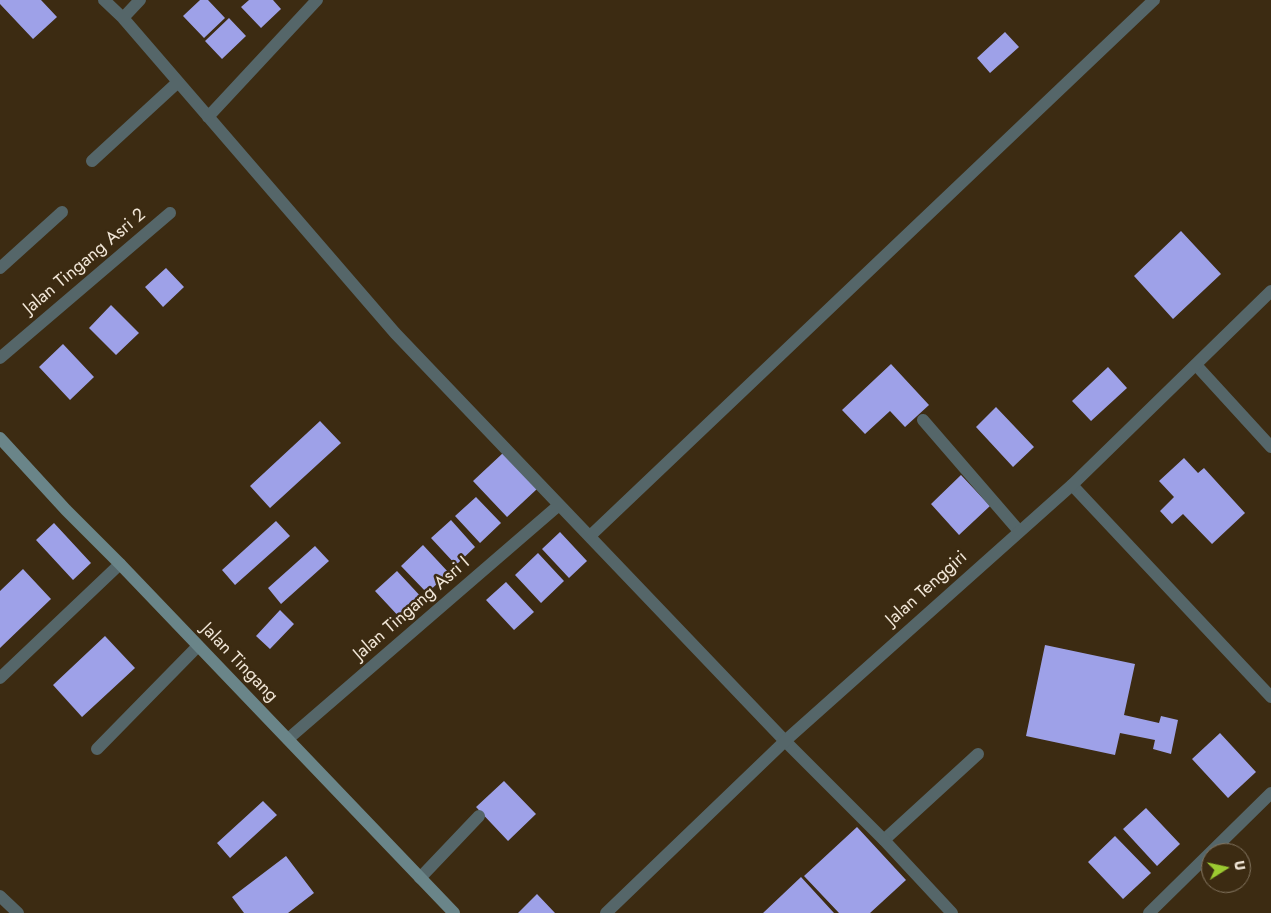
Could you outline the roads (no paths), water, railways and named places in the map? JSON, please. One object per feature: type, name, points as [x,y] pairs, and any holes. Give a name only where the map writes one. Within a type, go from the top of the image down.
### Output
[{"type":"main road","name":"Jalan Tingang","points":[[0,438],[66,510],[288,738],[454,913]]},
{"type":"street","points":[[104,0],[123,18],[394,333],[785,741],[884,840],[952,913]]},
{"type":"street","points":[[123,18],[140,0]]},
{"type":"street","points":[[208,117],[318,0]]},
{"type":"street","points":[[590,536],[1154,0]]},
{"type":"street","points":[[92,162],[178,82]]},
{"type":"street","points":[[0,268],[62,212]]},
{"type":"street","name":"Jalan Tingang Asri 2","points":[[0,358],[170,213]]},
{"type":"street","name":"Jalan Tenggiri","points":[[606,913],[785,741],[1072,485],[1271,290]]},
{"type":"street","points":[[1196,365],[1271,448]]},
{"type":"street","points":[[923,420],[1019,531]]},
{"type":"street","points":[[1072,485],[1271,697]]},
{"type":"street","name":"Jalan Tingang Asri I","points":[[288,738],[559,505]]},
{"type":"street","points":[[0,678],[120,564]]},
{"type":"street","points":[[97,748],[198,646]]},
{"type":"street","points":[[884,840],[978,754]]},
{"type":"street","points":[[1149,913],[1271,793]]},
{"type":"street","points":[[420,878],[479,816]]},
{"type":"street","points":[[0,896],[18,913]]}]
